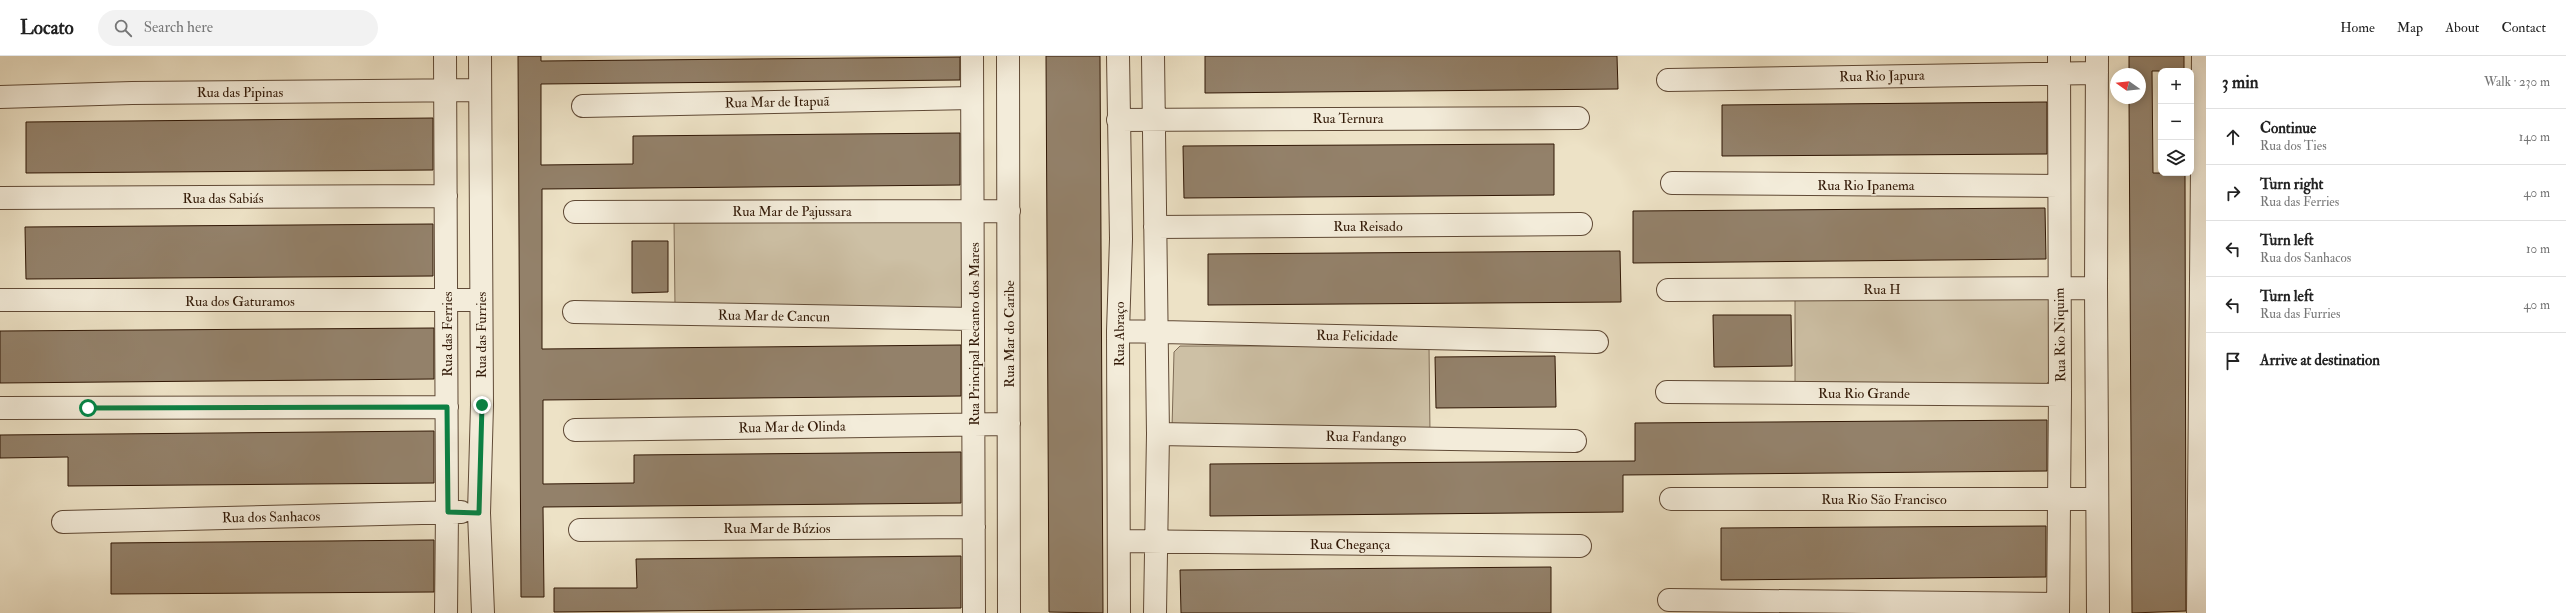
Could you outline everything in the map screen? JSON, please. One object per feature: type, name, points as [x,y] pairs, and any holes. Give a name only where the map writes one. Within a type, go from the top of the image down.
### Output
[{"type":"street","name":"Rua das Ferries","points":[[445,56],[448,512],[446,613]]},
{"type":"street","name":"Rua das Furries","points":[[480,56],[481,300],[479,513],[483,613]]},
{"type":"street","name":"Rua Principal Recanto dos Mares","points":[[972,56],[974,613]]},
{"type":"street","name":"Rua Mar do Caribe","points":[[1008,56],[1009,613]]},
{"type":"street","name":"Rua Abraço","points":[[1118,56],[1121,239],[1118,331],[1119,613]]},
{"type":"street","points":[[1154,56],[1158,434],[1155,613]]},
{"type":"street","points":[[2200,607],[2203,391],[2203,56]]},
{"type":"street","name":"Rua Rio Japura","points":[[1668,80],[2059,64],[2097,65]]},
{"type":"street","name":"Rua Rio Niquim","points":[[2058,608],[2060,395],[2059,64]]},
{"type":"street","points":[[2097,65],[2096,288],[2098,613]]},
{"type":"street","name":"Rua das Pipinas","points":[[0,97],[132,93],[480,90]]},
{"type":"street","name":"Rua Mar de Itapuã","points":[[583,106],[972,98]]},
{"type":"street","name":"Rua Ternura","points":[[1118,120],[1154,118],[1578,118]]},
{"type":"street","name":"Rua Rio Ipanema","points":[[1672,183],[2059,186]]},
{"type":"street","name":"Rua das Sabiás","points":[[0,198],[446,196]]},
{"type":"street","name":"Rua Mar de Pajussara","points":[[575,212],[1009,211]]},
{"type":"street","name":"Rua Reisado","points":[[1155,227],[1581,224]]},
{"type":"street","name":"Rua H","points":[[1668,290],[2096,288]]},
{"type":"street","name":"Rua dos Gaturamos","points":[[0,300],[481,300]]},
{"type":"street","name":"Rua Mar de Cancun","points":[[574,312],[974,319]]},
{"type":"street","name":"Rua Felicidade","points":[[1118,331],[1597,342]]},
{"type":"street","name":"Rua Rio Grande","points":[[1668,392],[2060,395]]},
{"type":"street","points":[[0,408],[447,407]]},
{"type":"street","name":"Rua Mar de Olinda","points":[[575,430],[1009,424]]},
{"type":"street","name":"Rua Fandango","points":[[1158,434],[1575,441]]},
{"type":"street","name":"Rua Rio São Francisco","points":[[1671,499],[2097,499]]},
{"type":"street","name":"Rua dos Sanhacos","points":[[63,522],[448,512],[479,513]]},
{"type":"street","name":"Rua Mar de Búzios","points":[[580,530],[974,527]]},
{"type":"street","name":"Rua Chegança","points":[[1119,542],[1580,546]]},
{"type":"street","points":[[1669,600],[2058,608]]},
{"type":"shaded area","points":[[674,220],[963,221],[966,302],[960,308],[675,307]]},
{"type":"shaded area","points":[[1795,296],[2048,299],[2053,303],[2050,380],[2044,386],[1795,383]]},
{"type":"shaded area","points":[[1180,346],[1429,346],[1430,433],[1172,428],[1174,352]]},
{"type":"building","points":[[518,56],[541,56],[541,61],[960,57],[960,80],[541,84],[541,165],[633,164],[633,136],[960,133],[960,185],[542,189],[542,349],[961,345],[961,396],[543,400],[543,484],[634,483],[634,455],[961,452],[961,503],[543,507],[544,597],[521,597]]},
{"type":"building","points":[[1046,56],[1100,56],[1103,613],[1049,612]]},
{"type":"building","points":[[1205,56],[1617,56],[1618,89],[1205,93]]},
{"type":"building","points":[[2129,56],[2184,56],[2184,68],[2158,68],[2158,71],[2152,71],[2153,173],[2158,173],[2158,176],[2185,176],[2186,611],[2132,613],[2129,104],[2146,104],[2146,68],[2129,68]]},
{"type":"building","points":[[2047,102],[2047,154],[1722,156],[1722,105]]},
{"type":"building","points":[[433,118],[433,170],[26,173],[26,122]]},
{"type":"building","points":[[1554,144],[1554,195],[1184,198],[1183,146]]},
{"type":"building","points":[[2045,208],[2046,259],[1633,263],[1633,211]]},
{"type":"building","points":[[433,224],[433,276],[26,279],[25,227]]},
{"type":"building","points":[[632,241],[668,241],[668,292],[632,293]]},
{"type":"building","points":[[1620,251],[1621,302],[1208,305],[1208,254]]},
{"type":"building","points":[[1713,315],[1791,315],[1792,366],[1714,367]]},
{"type":"building","points":[[434,328],[434,379],[0,383],[0,331]]},
{"type":"building","points":[[1555,356],[1556,407],[1436,408],[1435,357]]},
{"type":"building","points":[[2047,420],[2047,471],[1623,475],[1623,512],[1210,516],[1210,464],[1635,461],[1635,423]]},
{"type":"building","points":[[434,431],[434,483],[68,486],[68,457],[0,458],[0,435]]},
{"type":"building","points":[[2046,526],[2046,577],[1721,580],[1721,528]]},
{"type":"building","points":[[434,540],[434,592],[111,594],[111,543]]},
{"type":"building","points":[[961,556],[961,608],[554,612],[554,588],[637,588],[636,559]]},
{"type":"building","points":[[1551,567],[1551,613],[1181,613],[1180,570]]},
{"type":"route","points":[[88,408],[265,406],[447,407],[448,512],[479,513],[482,405]]}]
